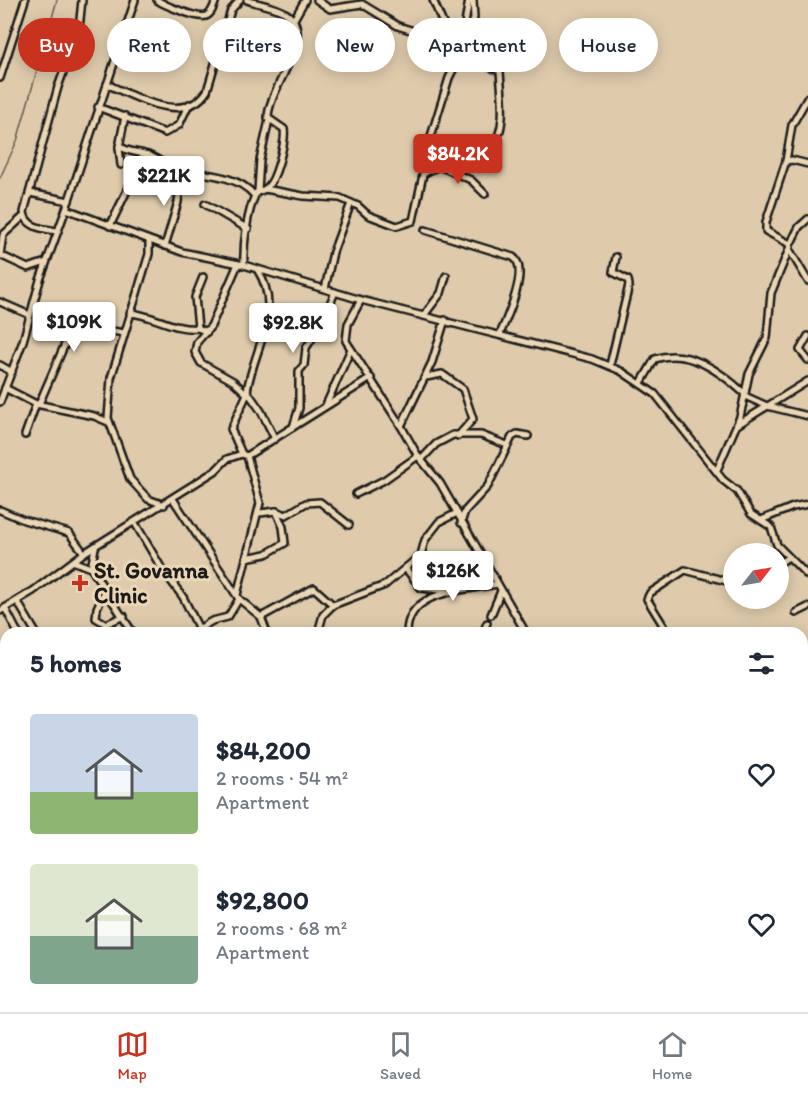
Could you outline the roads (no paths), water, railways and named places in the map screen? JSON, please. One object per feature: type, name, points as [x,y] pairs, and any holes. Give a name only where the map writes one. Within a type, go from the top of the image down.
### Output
[{"type":"street","points":[[0,78],[26,0]]},
{"type":"street","points":[[46,262],[28,268],[0,255],[4,234],[24,216],[58,87],[79,29],[82,0]]},
{"type":"street","points":[[0,402],[12,372],[46,262],[69,201],[135,0]]},
{"type":"street","points":[[157,0],[192,15],[204,16],[209,14],[216,0]]},
{"type":"street","points":[[107,84],[159,107],[189,104],[200,99],[207,91],[231,10],[240,0]]},
{"type":"street","points":[[247,0],[287,14],[290,18]]},
{"type":"street","points":[[294,18],[305,0]]},
{"type":"street","points":[[317,0],[330,9],[357,3],[365,5],[396,25],[407,29]]},
{"type":"street","points":[[433,0],[441,18]]},
{"type":"street","points":[[468,18],[472,2],[480,0]]},
{"type":"street","points":[[287,14],[297,12]]},
{"type":"street","points":[[275,439],[261,411],[247,394],[233,381],[197,360],[195,346],[207,332],[241,264],[256,193],[270,104],[283,72]]},
{"type":"street","points":[[265,189],[303,196],[327,196],[351,203],[368,215],[393,225],[413,221],[444,94],[453,72]]},
{"type":"street","points":[[423,174],[468,146],[494,144],[502,124],[500,72]]},
{"type":"street","points":[[808,96],[792,125],[786,162],[765,226],[770,234],[790,247],[808,281]]},
{"type":"street","points":[[98,107],[165,133],[179,125],[189,104]]},
{"type":"street","points":[[121,165],[119,146],[124,116]]},
{"type":"street","points":[[256,193],[265,189],[273,178],[286,131],[269,120]]},
{"type":"street","points":[[119,146],[132,153],[148,154],[181,170],[235,182],[256,193]]},
{"type":"street","points":[[110,226],[133,178],[148,154]]},
{"type":"street","points":[[786,162],[792,160],[808,164]]},
{"type":"street","points":[[439,166],[471,180],[485,194]]},
{"type":"street","points":[[165,246],[180,192],[181,170]]},
{"type":"street","points":[[30,193],[69,201]]},
{"type":"street","points":[[325,289],[330,261],[351,203]]},
{"type":"street","points":[[205,204],[248,228]]},
{"type":"street","points":[[66,209],[157,244],[241,264],[361,300],[500,334],[610,365],[655,394],[723,480],[737,491],[752,514],[771,527],[775,543]]},
{"type":"street","points":[[24,216],[38,228],[57,231]]},
{"type":"street","points":[[717,470],[736,426],[749,374],[767,338],[772,312],[771,293],[799,227],[808,219]]},
{"type":"street","points":[[424,230],[513,257],[519,261],[521,268],[500,334]]},
{"type":"street","points":[[148,241],[150,252]]},
{"type":"street","points":[[157,244],[150,252],[111,378],[108,422],[134,485],[148,499],[164,505]]},
{"type":"street","points":[[610,365],[629,285],[626,278],[613,272],[616,257]]},
{"type":"street","points":[[202,627],[216,619],[224,619],[234,610],[246,558],[260,513],[259,497],[244,455],[231,429],[247,394],[270,308],[267,288],[257,269]]},
{"type":"street","points":[[424,315],[441,293],[446,276]]},
{"type":"street","points":[[198,328],[195,297],[203,277]]},
{"type":"street","points":[[293,427],[299,408],[299,371],[304,365],[308,345],[321,325],[334,292]]},
{"type":"street","points":[[361,300],[346,330],[346,341],[419,458],[435,476],[460,523],[522,627]]},
{"type":"street","points":[[0,302],[30,315]]},
{"type":"street","points":[[130,313],[151,316],[183,329],[198,328],[207,332]]},
{"type":"street","points":[[401,426],[426,376],[445,320]]},
{"type":"street","points":[[25,435],[68,337],[77,325],[124,333]]},
{"type":"street","points":[[808,336],[800,350],[808,360]]},
{"type":"street","points":[[325,407],[340,379],[351,349]]},
{"type":"street","points":[[641,383],[655,359],[676,354],[718,371],[745,395],[767,406],[808,416]]},
{"type":"street","points":[[0,365],[12,372]]},
{"type":"street","points":[[426,376],[442,374],[463,389],[473,419],[458,436]]},
{"type":"street","points":[[14,627],[2,610],[75,562],[84,553],[215,471],[226,459],[244,455],[275,439],[371,378]]},
{"type":"street","points":[[736,426],[808,381]]},
{"type":"street","points":[[3,391],[38,404],[94,416],[108,422]]},
{"type":"street","points":[[460,523],[465,511],[488,486],[507,444],[517,434],[528,436]]},
{"type":"street","points":[[356,494],[384,480],[442,440],[458,436],[481,435],[507,444]]},
{"type":"street","points":[[173,499],[215,567],[247,608],[261,617],[265,627]]},
{"type":"street","points":[[260,513],[276,511],[286,515],[306,503],[320,502],[349,525]]},
{"type":"street","points":[[761,520],[793,507],[808,504]]},
{"type":"street","points":[[0,510],[24,520],[69,533],[84,553]]},
{"type":"street","points":[[246,558],[266,554],[285,543],[283,526],[276,511]]},
{"type":"street","points":[[320,627],[323,615],[333,604],[385,585],[420,555],[425,540],[439,522],[455,513]]},
{"type":"street","points":[[135,523],[162,569],[183,597],[198,627]]},
{"type":"street","points":[[91,567],[95,548]]},
{"type":"street","points":[[789,560],[808,576]]},
{"type":"street","points":[[75,562],[91,567],[130,627]]},
{"type":"street","points":[[405,568],[421,588],[449,591],[497,584]]},
{"type":"street","points":[[664,627],[647,597],[680,572],[687,570],[723,580]]},
{"type":"street","points":[[106,588],[97,608],[96,618],[106,624],[124,616]]},
{"type":"street","points":[[261,617],[314,588],[333,604]]},
{"type":"street","points":[[408,627],[418,607],[449,591]]},
{"type":"street","points":[[491,615],[501,591]]},
{"type":"street","points":[[17,601],[32,627]]},
{"type":"street","points":[[796,613],[808,607]]},
{"type":"street","points":[[234,610],[247,608]]},
{"type":"street","points":[[485,627],[487,623]]},
{"type":"waterway","points":[[0,178],[17,141],[57,0]]},
{"type":"place","name":"St. Govanna Clinic","points":[[80,583]]}]
